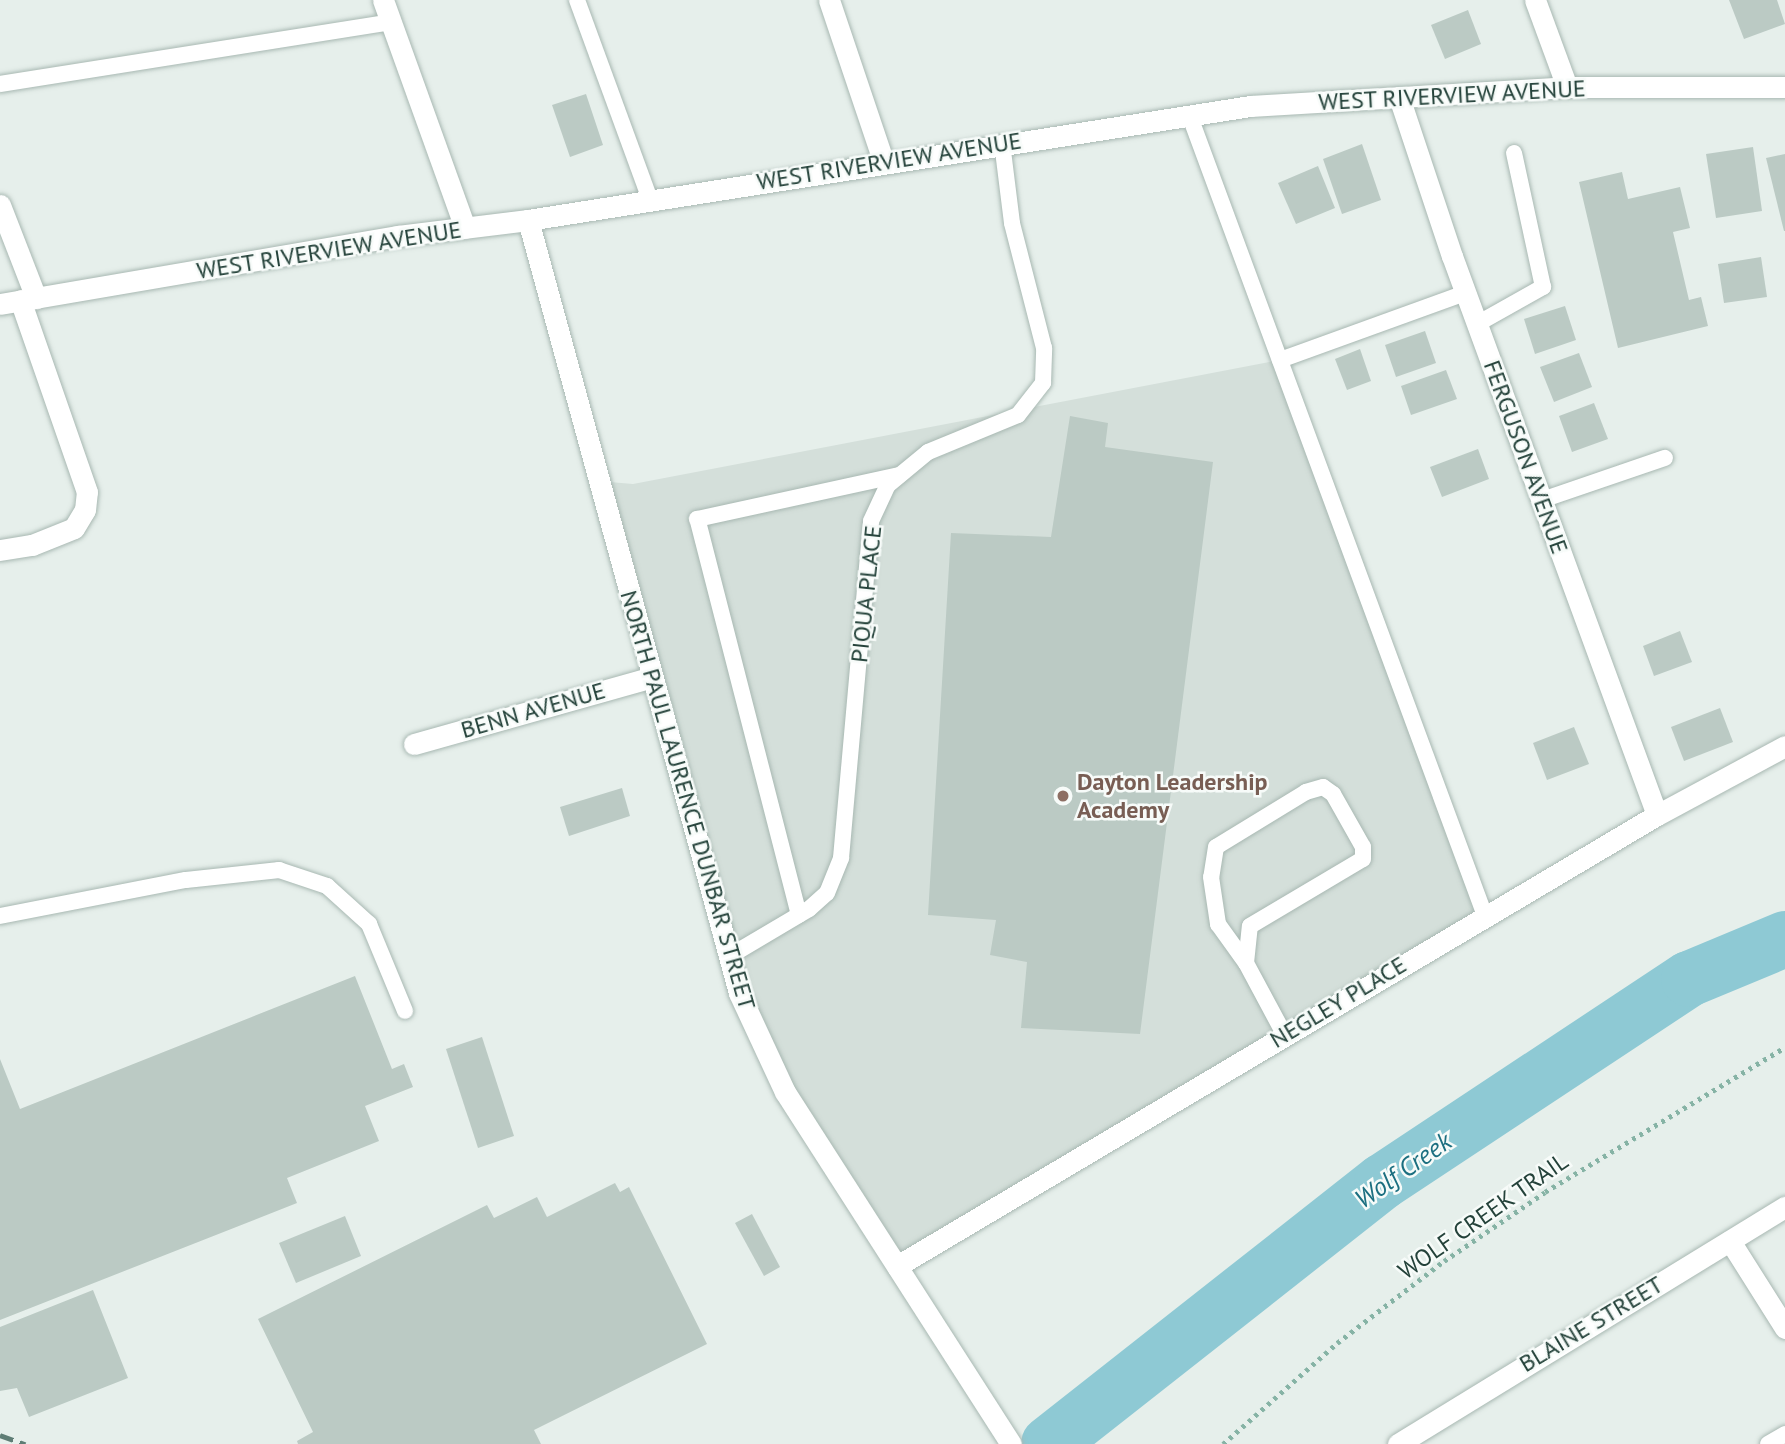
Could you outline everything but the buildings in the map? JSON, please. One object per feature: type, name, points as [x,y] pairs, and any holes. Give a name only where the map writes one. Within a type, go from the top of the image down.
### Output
[{"type":"street","points":[[383,0],[465,228]]},
{"type":"street","points":[[829,0],[884,163]]},
{"type":"street","points":[[1535,0],[1567,88]]},
{"type":"street","name":"WEST RIVERVIEW AVENUE","points":[[19,301],[1189,114],[1399,97],[1567,88],[1785,87]]},
{"type":"street","name":"FERGUSON AVENUE","points":[[1399,97],[1476,324],[1657,815]]},
{"type":"street","points":[[0,205],[19,301],[87,492],[85,510],[74,527],[32,545],[0,550]]},
{"type":"street","name":"NORTH PAUL LAURENCE DUNBAR STREET","points":[[528,220],[728,957],[756,1035],[785,1092],[1011,1444]]},
{"type":"street","name":"BENN AVENUE","points":[[414,744],[652,677]]},
{"type":"street","name":"NEGLEY PLACE","points":[[897,1266],[1657,815],[1785,746]]},
{"type":"street","name":"BLAINE STREET","points":[[1398,1444],[1785,1207]]},
{"type":"street","points":[[1730,1241],[1785,1328]]},
{"type":"lane","points":[[576,0],[650,200]]},
{"type":"lane","points":[[0,84],[391,22]]},
{"type":"lane","points":[[1189,114],[1485,916]]},
{"type":"lane","name":"PIQUA PLACE","points":[[728,957],[799,915],[827,893],[841,859],[871,521],[888,485],[928,452],[1018,415],[1043,383],[1044,348],[1012,223],[1002,142]]},
{"type":"lane","points":[[1476,324],[1543,287],[1514,153]]},
{"type":"lane","points":[[1280,360],[1465,293]]},
{"type":"lane","points":[[1542,500],[1665,457]]},
{"type":"lane","points":[[799,915],[697,519],[901,474]]},
{"type":"lane","points":[[1246,963],[1250,926],[1363,859],[1363,847],[1333,794],[1323,787],[1306,792],[1216,847],[1211,877],[1218,924],[1246,963],[1284,1034]]},
{"type":"lane","points":[[0,916],[186,880],[279,870],[327,886],[369,924],[405,1011]]},
{"type":"lane","points":[[1768,1444],[1785,1433]]},
{"type":"path","name":"WOLF CREEK TRAIL","points":[[1223,1444],[1337,1343],[1444,1261],[1545,1192],[1785,1047]]},
{"type":"shaded area","name":"Dayton Leadership Academy","points":[[1280,360],[1485,916],[897,1266],[760,1044],[598,481],[633,484]]},
{"type":"waterway","name":"Wolf Creek","points":[[1049,1444],[1382,1182],[1689,979],[1785,939]]},
{"type":"railway","points":[[0,1435],[25,1444]]},
{"type":"place","name":"Dayton Leadership Academy","points":[[1063,796]]}]
